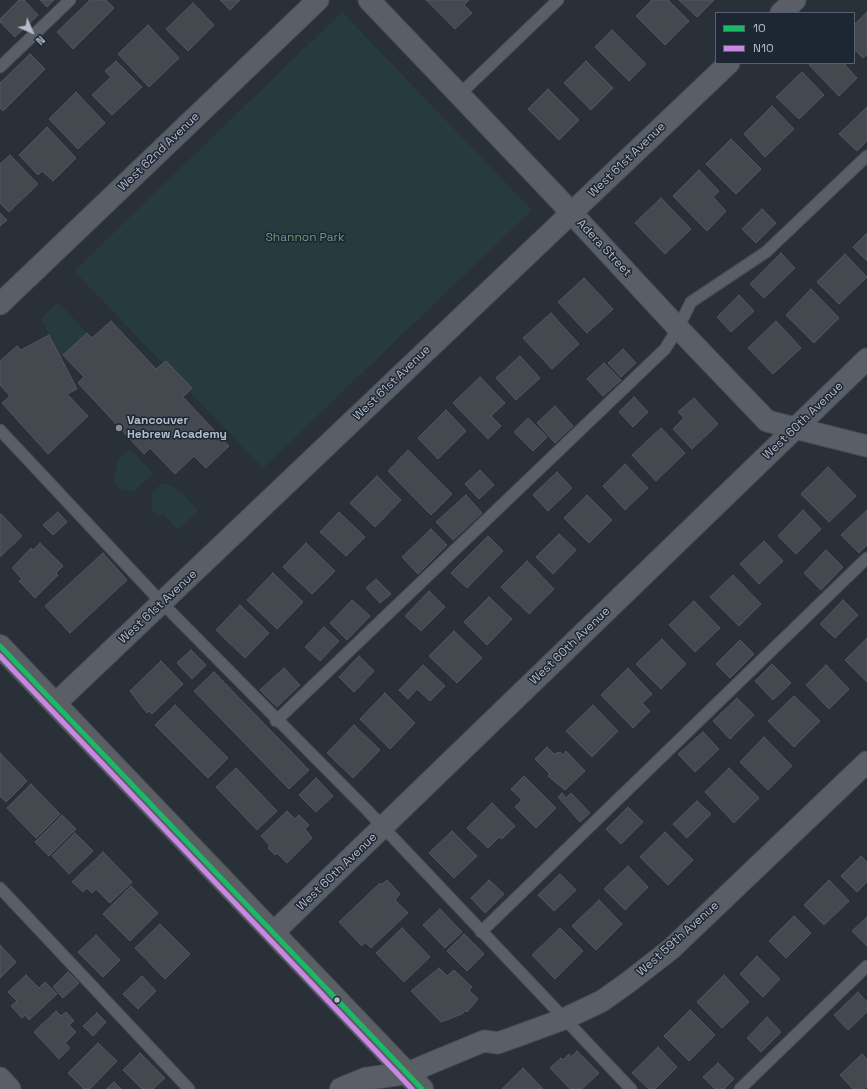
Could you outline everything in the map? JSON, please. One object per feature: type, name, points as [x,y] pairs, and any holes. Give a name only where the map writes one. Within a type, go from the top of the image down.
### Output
[{"type":"highway","points":[[0,646],[422,1089]]},
{"type":"street","name":"West 62nd Avenue","points":[[0,304],[318,0]]},
{"type":"street","name":"Adera Street","points":[[369,0],[460,94],[678,328],[767,421],[867,446]]},
{"type":"street","points":[[782,12],[795,0]]},
{"type":"street","name":"West 61st Avenue","points":[[55,704],[728,64]]},
{"type":"street","name":"West 60th Avenue","points":[[273,933],[867,359]]},
{"type":"street","name":"West 59th Avenue","points":[[407,1073],[484,1042],[498,1043],[564,1019],[602,1001],[630,982],[671,949],[867,762]]},
{"type":"street","points":[[341,1089],[365,1079],[407,1073]]},
{"type":"street","points":[[391,1089],[407,1073]]},
{"type":"street","points":[[0,1078],[10,1089]]},
{"type":"lane","points":[[0,67],[70,0]]},
{"type":"lane","points":[[460,94],[558,0]]},
{"type":"lane","points":[[276,721],[665,349],[678,328],[691,302],[766,252],[867,156]]},
{"type":"lane","points":[[0,430],[162,603],[276,721],[383,828],[631,1089]]},
{"type":"lane","points":[[481,932],[867,558]]},
{"type":"lane","points":[[0,888],[189,1089]]},
{"type":"lane","points":[[740,1089],[867,966]]},
{"type":"green space","name":"Shannon Park","points":[[342,12],[532,210],[263,468],[74,271]]},
{"type":"green space","points":[[58,302],[87,333],[61,357],[41,319]]},
{"type":"green space","points":[[130,449],[153,473],[133,492],[120,489],[114,480],[118,460]]},
{"type":"green space","points":[[161,484],[172,485],[179,493],[181,492],[198,511],[178,530],[163,513],[158,517],[152,510],[151,494]]},
{"type":"building","points":[[19,0],[24,0],[38,15],[15,37],[0,22],[0,19]]},
{"type":"building","points":[[40,0],[54,0],[47,7]]},
{"type":"building","points":[[90,0],[106,0],[114,8],[73,49],[57,32]]},
{"type":"building","points":[[220,0],[240,0],[230,10]]},
{"type":"building","points":[[426,0],[469,0],[464,5],[472,13],[455,29]]},
{"type":"building","points":[[652,0],[668,0],[689,21],[665,45],[636,16]]},
{"type":"building","points":[[679,0],[714,0],[697,17]]},
{"type":"building","points":[[193,3],[214,25],[188,51],[166,29]]},
{"type":"building","points":[[867,12],[867,54],[863,58],[855,50],[855,24]]},
{"type":"building","points":[[148,25],[179,58],[149,87],[118,54]]},
{"type":"building","points":[[612,30],[646,64],[629,81],[595,47]]},
{"type":"building","points":[[30,54],[45,69],[3,111],[0,108],[0,83]]},
{"type":"building","points":[[116,61],[142,87],[112,115],[92,95],[111,77],[105,71]]},
{"type":"building","points":[[586,61],[613,88],[591,110],[564,83]]},
{"type":"building","points":[[846,64],[845,65],[857,78],[839,96],[809,65]]},
{"type":"building","points":[[802,72],[824,95],[799,119],[776,97]]},
{"type":"building","points":[[548,89],[579,120],[559,140],[528,109]]},
{"type":"building","points":[[76,92],[105,123],[78,149],[49,119]]},
{"type":"building","points":[[772,106],[794,129],[765,157],[744,134]]},
{"type":"building","points":[[867,107],[867,141],[857,151],[839,134]]},
{"type":"building","points":[[47,127],[76,158],[53,181],[42,171],[38,175],[19,155]]},
{"type":"building","points":[[731,139],[761,169],[736,194],[706,164]]},
{"type":"building","points":[[10,155],[38,184],[9,212],[0,203],[0,164]]},
{"type":"building","points":[[699,170],[719,191],[713,197],[726,211],[707,231],[673,196]]},
{"type":"building","points":[[661,198],[691,229],[665,254],[635,223]]},
{"type":"building","points":[[762,209],[776,223],[756,243],[742,229]]},
{"type":"building","points":[[0,213],[7,220],[0,226]]},
{"type":"building","points":[[867,233],[867,261],[853,247]]},
{"type":"building","points":[[781,253],[795,268],[764,298],[750,284]]},
{"type":"building","points":[[845,254],[867,277],[839,304],[817,282]]},
{"type":"building","points":[[584,278],[613,309],[587,333],[558,302]]},
{"type":"building","points":[[811,289],[839,318],[814,343],[786,315]]},
{"type":"building","points":[[739,295],[754,311],[731,332],[717,317]]},
{"type":"building","points":[[551,313],[579,344],[552,369],[523,338]]},
{"type":"building","points":[[111,321],[156,369],[166,361],[192,388],[183,397],[229,446],[206,468],[194,456],[175,474],[150,448],[144,454],[78,383],[84,377],[63,355],[87,333],[92,338]]},
{"type":"building","points":[[776,321],[801,348],[773,374],[748,348]]},
{"type":"building","points":[[49,335],[77,389],[67,394],[88,416],[48,454],[2,403],[10,396],[0,385],[0,361],[17,346],[21,350]]},
{"type":"building","points":[[623,349],[636,363],[621,377],[608,363]]},
{"type":"building","points":[[520,356],[540,378],[516,400],[496,378]]},
{"type":"building","points":[[604,363],[621,380],[603,396],[587,379]]},
{"type":"building","points":[[480,377],[505,403],[491,416],[501,426],[488,439],[453,403]]},
{"type":"building","points":[[634,397],[648,412],[633,427],[619,412]]},
{"type":"building","points":[[694,398],[718,424],[692,449],[673,429],[684,418],[678,412]]},
{"type":"building","points":[[555,406],[573,426],[555,443],[537,423]]},
{"type":"building","points":[[446,410],[466,431],[438,459],[418,438]]},
{"type":"building","points":[[528,418],[547,437],[533,451],[514,432]]},
{"type":"building","points":[[661,428],[685,453],[656,481],[632,455]]},
{"type":"building","points":[[408,450],[452,494],[431,515],[388,471]]},
{"type":"building","points":[[625,464],[648,488],[625,510],[603,486]]},
{"type":"building","points":[[828,467],[856,496],[829,522],[801,494]]},
{"type":"building","points":[[480,470],[494,485],[479,499],[465,484]]},
{"type":"building","points":[[557,472],[572,488],[548,511],[533,495]]},
{"type":"building","points":[[377,476],[401,500],[375,527],[350,503]]},
{"type":"building","points":[[466,495],[482,513],[453,540],[436,522]]},
{"type":"building","points":[[587,495],[612,520],[589,543],[564,518]]},
{"type":"building","points":[[803,510],[821,529],[796,554],[778,536]]},
{"type":"building","points":[[867,510],[867,545],[859,553],[841,535]]},
{"type":"building","points":[[58,512],[67,522],[53,535],[43,525]]},
{"type":"building","points":[[339,512],[365,537],[346,556],[320,532]]},
{"type":"building","points":[[1,514],[22,536],[0,557],[0,515]]},
{"type":"building","points":[[431,529],[447,545],[418,574],[402,557]]},
{"type":"building","points":[[559,534],[576,550],[553,574],[536,557]]},
{"type":"building","points":[[488,536],[503,551],[467,588],[451,573]]},
{"type":"building","points":[[764,541],[783,561],[759,584],[740,564]]},
{"type":"building","points":[[40,543],[63,566],[56,573],[58,575],[35,598],[19,581],[22,579],[12,568],[31,548],[33,550]]},
{"type":"building","points":[[306,543],[335,571],[312,594],[283,567]]},
{"type":"building","points":[[826,550],[843,567],[821,590],[804,573]]},
{"type":"building","points":[[103,553],[127,580],[70,633],[45,606]]},
{"type":"building","points":[[527,561],[554,589],[529,614],[501,587]]},
{"type":"building","points":[[273,573],[303,602],[277,629],[247,600]]},
{"type":"building","points":[[733,575],[761,604],[739,626],[710,597]]},
{"type":"building","points":[[376,579],[391,594],[380,603],[366,588]]},
{"type":"building","points":[[429,591],[445,607],[421,631],[405,616]]},
{"type":"building","points":[[489,597],[512,619],[487,645],[464,622]]},
{"type":"building","points":[[352,600],[370,616],[347,640],[330,623]]},
{"type":"building","points":[[843,600],[858,615],[835,638],[820,624]]},
{"type":"building","points":[[694,601],[720,628],[695,652],[669,625]]},
{"type":"building","points":[[240,605],[269,633],[245,658],[216,630]]},
{"type":"building","points":[[324,627],[339,641],[320,661],[305,647]]},
{"type":"building","points":[[454,631],[482,658],[457,683],[429,656]]},
{"type":"building","points":[[867,638],[867,682],[845,660]]},
{"type":"building","points":[[662,639],[686,664],[661,689],[636,664]]},
{"type":"building","points":[[740,640],[754,654],[730,678],[716,664]]},
{"type":"building","points":[[191,650],[206,665],[192,679],[177,663]]},
{"type":"building","points":[[359,656],[374,671],[354,692],[339,677]]},
{"type":"building","points":[[161,661],[183,684],[152,714],[149,711],[147,713],[130,691]]},
{"type":"building","points":[[772,664],[791,683],[773,700],[755,681]]},
{"type":"building","points":[[423,665],[445,686],[430,701],[417,689],[408,699],[399,690]]},
{"type":"building","points":[[826,665],[849,689],[829,709],[806,685]]},
{"type":"building","points":[[284,668],[300,685],[277,707],[260,690]]},
{"type":"building","points":[[628,668],[652,694],[642,703],[650,711],[633,728],[601,695]]},
{"type":"building","points":[[214,672],[309,770],[289,789],[194,691]]},
{"type":"building","points":[[385,693],[415,723],[390,749],[360,719]]},
{"type":"building","points":[[794,696],[820,721],[794,747],[768,721]]},
{"type":"building","points":[[737,698],[754,715],[730,739],[713,721]]},
{"type":"building","points":[[175,705],[228,758],[208,778],[155,725]]},
{"type":"building","points":[[593,705],[618,731],[592,757],[566,731]]},
{"type":"building","points":[[354,725],[380,750],[353,778],[327,753]]},
{"type":"building","points":[[703,732],[719,749],[695,772],[678,754]]},
{"type":"building","points":[[764,737],[792,766],[768,790],[740,762]]},
{"type":"building","points":[[547,747],[554,754],[560,752],[563,755],[566,751],[585,771],[565,790],[548,776],[550,774],[535,759]]},
{"type":"building","points":[[0,753],[27,781],[6,802],[0,796]]},
{"type":"building","points":[[236,768],[277,811],[257,830],[216,787]]},
{"type":"building","points":[[729,768],[759,798],[734,823],[705,792]]},
{"type":"building","points":[[524,776],[556,808],[536,828],[515,807],[522,800],[511,789]]},
{"type":"building","points":[[316,778],[333,796],[316,812],[299,795]]},
{"type":"building","points":[[31,784],[60,814],[36,838],[7,808]]},
{"type":"building","points":[[562,793],[566,798],[571,793],[590,813],[580,822],[558,797]]},
{"type":"building","points":[[697,801],[711,814],[687,838],[673,824]]},
{"type":"building","points":[[492,803],[515,826],[502,839],[499,837],[488,848],[467,828]]},
{"type":"building","points":[[628,807],[643,822],[621,844],[606,829]]},
{"type":"building","points":[[287,811],[295,819],[299,815],[309,825],[305,829],[312,838],[287,863],[277,853],[275,855],[268,848],[270,846],[261,836]]},
{"type":"building","points":[[62,815],[76,829],[49,856],[35,842]]},
{"type":"building","points":[[452,831],[477,856],[454,878],[429,853]]},
{"type":"building","points":[[665,832],[693,860],[668,885],[640,857]]},
{"type":"building","points":[[75,833],[93,851],[69,874],[52,856]]},
{"type":"building","points":[[103,852],[132,882],[110,903],[96,889],[92,893],[87,888],[83,892],[72,882]]},
{"type":"building","points":[[861,856],[867,862],[867,882],[857,892],[841,876]]},
{"type":"building","points":[[628,866],[648,887],[625,910],[604,889]]},
{"type":"building","points":[[560,874],[576,890],[554,911],[538,895]]},
{"type":"building","points":[[387,880],[400,894],[395,900],[408,913],[371,948],[365,942],[362,946],[339,922],[380,883],[381,885]]},
{"type":"building","points":[[489,880],[504,894],[485,913],[471,898]]},
{"type":"building","points":[[829,880],[849,901],[824,925],[804,905]]},
{"type":"building","points":[[131,886],[158,913],[130,941],[103,914]]},
{"type":"building","points":[[599,900],[622,924],[596,950],[572,926]]},
{"type":"building","points":[[440,909],[462,932],[445,948],[423,925]]},
{"type":"building","points":[[794,916],[811,933],[786,958],[769,941]]},
{"type":"building","points":[[867,917],[867,946],[852,931]]},
{"type":"building","points":[[160,924],[190,954],[165,979],[135,948]]},
{"type":"building","points":[[402,928],[430,957],[404,982],[376,953]]},
{"type":"building","points":[[560,928],[583,951],[555,979],[532,955]]},
{"type":"building","points":[[464,934],[484,954],[467,971],[447,951]]},
{"type":"building","points":[[96,935],[120,960],[103,977],[78,952]]},
{"type":"building","points":[[0,945],[16,962],[0,978]]},
{"type":"building","points":[[757,956],[780,979],[763,997],[740,974]]},
{"type":"building","points":[[439,968],[447,976],[454,970],[472,987],[469,990],[478,999],[467,1012],[466,1010],[462,1014],[441,1022],[411,991]]},
{"type":"building","points":[[68,972],[79,983],[63,998],[53,987]]},
{"type":"building","points":[[26,975],[39,988],[45,982],[57,994],[29,1020],[25,1015],[22,1018],[11,1006],[17,1001],[8,992]]},
{"type":"building","points":[[724,975],[749,1002],[722,1028],[697,1002]]},
{"type":"building","points":[[142,976],[156,991],[138,1009],[123,994]]},
{"type":"building","points":[[858,992],[867,1002],[867,1012],[848,1030],[834,1015]]},
{"type":"building","points":[[690,1010],[715,1035],[689,1061],[664,1036]]},
{"type":"building","points":[[56,1011],[61,1016],[66,1012],[74,1021],[69,1025],[76,1032],[65,1043],[70,1048],[59,1059],[34,1032]]},
{"type":"building","points":[[97,1013],[106,1022],[93,1036],[83,1026]]},
{"type":"building","points":[[767,1017],[781,1032],[761,1052],[747,1038]]},
{"type":"building","points":[[98,1043],[117,1061],[90,1089],[84,1089],[68,1073]]},
{"type":"building","points":[[658,1047],[677,1067],[655,1089],[649,1089],[632,1073]]},
{"type":"building","points":[[577,1051],[599,1073],[582,1089],[570,1089],[550,1068],[561,1058],[563,1060],[569,1054],[571,1057]]},
{"type":"building","points":[[140,1053],[165,1078],[153,1089],[142,1089],[123,1070]]},
{"type":"building","points":[[862,1054],[867,1059],[867,1086],[864,1089],[853,1089],[840,1075]]},
{"type":"building","points":[[718,1063],[734,1079],[724,1089],[715,1089],[703,1077]]},
{"type":"building","points":[[523,1068],[543,1089],[502,1089]]},
{"type":"building","points":[[114,1082],[121,1089],[106,1089]]},
{"type":"transit line","name":"10","points":[[0,646],[422,1089]]},
{"type":"transit line","name":"N10","points":[[0,656],[412,1089]]},
{"type":"place","name":"Vancouver Hebrew Academy","points":[[119,428]]}]
